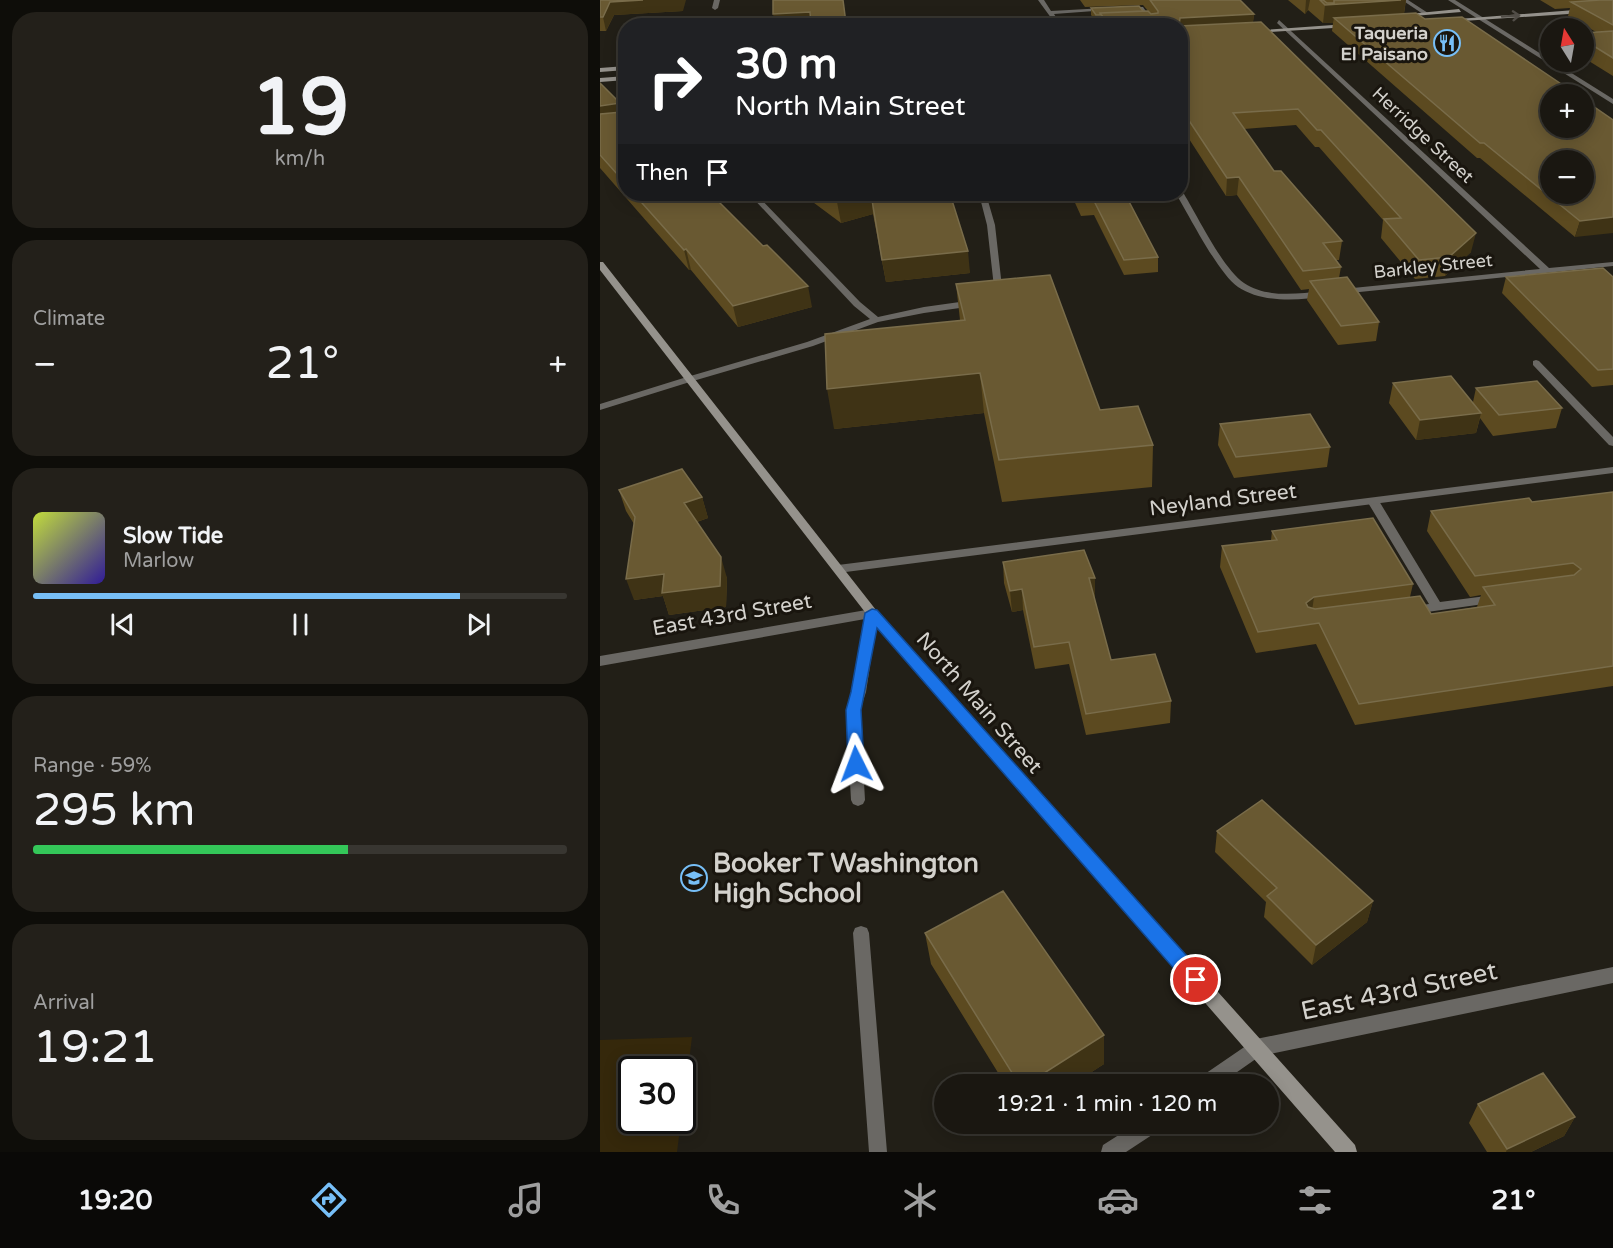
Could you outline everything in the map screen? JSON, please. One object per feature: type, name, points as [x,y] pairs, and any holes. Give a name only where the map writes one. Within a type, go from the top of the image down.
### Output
[{"type":"main road","points":[[1402,22],[1613,9]]},
{"type":"main road","points":[[1393,15],[1477,10]]},
{"type":"main road","points":[[1257,24],[1279,22]]},
{"type":"main road","points":[[1251,32],[1288,25],[1356,25]]},
{"type":"main road","points":[[600,70],[618,69]]},
{"type":"main road","points":[[600,80],[618,79]]},
{"type":"main road","name":"North Main Street","points":[[601,268],[872,613],[1348,1152]]},
{"type":"street","points":[[715,8],[717,0]]},
{"type":"street","points":[[1041,0],[1054,18]]},
{"type":"street","points":[[1405,0],[1425,13]]},
{"type":"street","points":[[1451,0],[1613,102]]},
{"type":"street","points":[[1097,17],[1141,8],[1149,18]]},
{"type":"street","points":[[1050,13],[1070,18]]},
{"type":"street","name":"Herridge Street","points":[[1279,22],[1288,25],[1547,271]]},
{"type":"street","points":[[759,201],[857,304],[876,320]]},
{"type":"street","points":[[600,407],[810,344],[876,320],[924,309],[1000,299],[990,225],[984,201]]},
{"type":"street","name":"Barkley Street","points":[[1184,201],[1240,285],[1257,292],[1282,297],[1613,264]]},
{"type":"street","points":[[1536,363],[1613,442]]},
{"type":"street","name":"Neyland Street","points":[[838,569],[1613,470]]},
{"type":"street","points":[[1373,501],[1437,607]]},
{"type":"street","points":[[1403,612],[1508,598]]},
{"type":"street","points":[[858,800],[853,710],[859,692],[872,613]]},
{"type":"street","name":"East 43rd Street","points":[[600,661],[872,613]]},
{"type":"street","points":[[861,933],[878,1152]]},
{"type":"street","name":"East 43rd Street","points":[[1219,1074],[1256,1048],[1613,975]]},
{"type":"street","points":[[1110,1152],[1136,1134]]},
{"type":"shaded area","points":[[692,1037],[690,1056],[618,1056],[618,1134],[679,1134],[677,1152],[600,1152],[600,1040]]},
{"type":"building","points":[[600,0],[643,0],[610,2],[603,17],[600,17]]},
{"type":"building","points":[[773,0],[843,0],[845,18],[810,18],[810,12],[773,14]]},
{"type":"building","points":[[1150,0],[1240,0],[1254,14],[1180,18],[1104,18],[1100,13],[1148,11],[1151,14],[1158,13]]},
{"type":"building","points":[[1320,0],[1334,3],[1334,0],[1401,0],[1325,5]]},
{"type":"building","points":[[1613,0],[1613,25],[1571,2]]},
{"type":"building","points":[[1139,6],[1143,11],[1100,13],[1100,15],[1096,15],[1091,8]]},
{"type":"building","points":[[1416,13],[1425,19],[1462,17],[1540,70],[1540,72],[1561,84],[1540,84],[1540,138],[1594,138],[1594,107],[1613,120],[1613,217],[1580,221],[1559,204],[1594,204],[1594,150],[1540,150],[1540,188],[1484,143],[1480,143],[1334,18]]},
{"type":"building","points":[[1261,22],[1476,233],[1449,257],[1419,260],[1384,219],[1401,218],[1321,130],[1317,130],[1298,109],[1233,113],[1274,171],[1281,171],[1342,241],[1323,243],[1341,267],[1303,271],[1239,177],[1227,178],[1188,119],[1188,26]]},
{"type":"building","points":[[1613,31],[1613,58],[1594,46],[1594,32]]},
{"type":"building","points":[[600,83],[618,103],[600,106]]},
{"type":"building","points":[[618,112],[618,175],[600,155],[600,114]]},
{"type":"building","points":[[640,201],[718,201],[763,246],[767,245],[808,286],[733,306],[686,249],[684,250]]},
{"type":"building","points":[[872,201],[952,201],[968,251],[882,260]]},
{"type":"building","points":[[1094,201],[1129,201],[1158,257],[1124,260]]},
{"type":"building","points":[[1603,268],[1613,277],[1613,369],[1598,370],[1506,277]]},
{"type":"building","points":[[1050,275],[1100,410],[1138,406],[1153,445],[999,460],[980,373],[827,389],[825,334],[965,320],[956,284]]},
{"type":"building","points":[[1347,277],[1379,322],[1341,326],[1310,281]]},
{"type":"building","points":[[1451,376],[1481,413],[1420,420],[1393,383]]},
{"type":"building","points":[[1537,381],[1562,408],[1499,415],[1476,388]]},
{"type":"building","points":[[1310,414],[1330,447],[1236,457],[1220,424]]},
{"type":"building","points":[[682,469],[702,497],[684,503],[721,557],[720,586],[662,593],[664,574],[626,579],[635,517],[619,490]]},
{"type":"building","points":[[1613,492],[1613,666],[1359,704],[1319,623],[1258,632],[1222,546],[1277,540],[1272,531],[1373,518],[1413,584],[1314,597],[1306,603],[1308,607],[1315,609],[1420,596],[1431,614],[1495,605],[1483,587],[1574,575],[1581,569],[1573,563],[1475,576],[1431,511],[1529,498],[1532,502]]},
{"type":"building","points":[[1084,550],[1095,578],[1089,578],[1111,660],[1155,654],[1171,701],[1086,714],[1069,642],[1034,647],[1022,589],[1010,591],[1003,562]]},
{"type":"building","points":[[1262,800],[1373,901],[1316,945],[1267,896],[1277,888],[1217,831]]},
{"type":"building","points":[[1003,891],[1104,1035],[1043,1074],[1013,1074],[925,933]]},
{"type":"building","points":[[1543,1073],[1575,1117],[1507,1149],[1478,1104]]},
{"type":"place","name":"Taqueria El Paisano","points":[[1447,43]]},
{"type":"place","name":"Booker T Washington High School","points":[[694,878]]},
{"type":"route","points":[[856,764],[853,710],[859,692],[872,613],[1196,980]]}]
